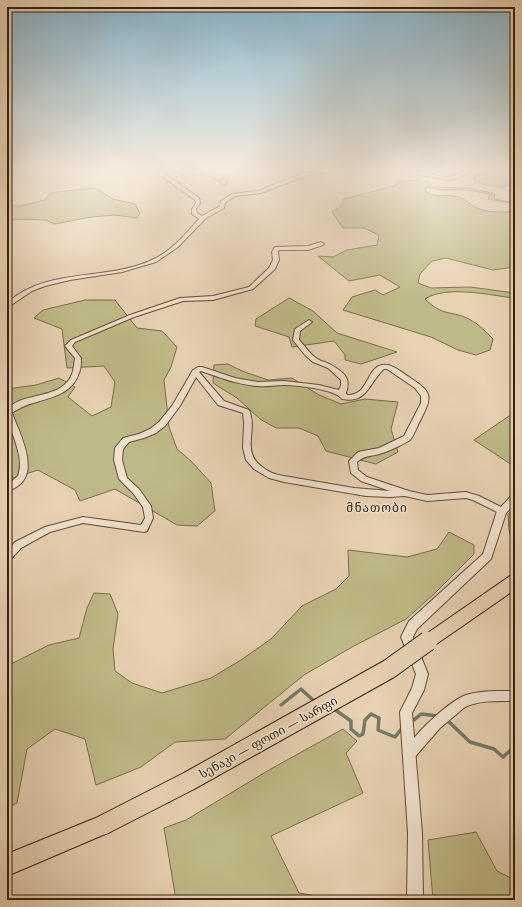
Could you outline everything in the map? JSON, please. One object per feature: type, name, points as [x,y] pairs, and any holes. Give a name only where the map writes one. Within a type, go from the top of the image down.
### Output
[{"type":"highway","name":"სენაკი — ფოთი — სარფი","points":[[7,866],[103,825],[196,777],[389,669],[515,581]]},
{"type":"street","points":[[194,213],[202,218]]},
{"type":"street","points":[[7,306],[14,298],[47,281],[113,272],[132,268],[156,260],[176,245],[196,226],[202,218],[213,213]]},
{"type":"street","points":[[7,488],[14,485],[23,476],[24,461],[8,412],[12,407],[51,395],[63,389],[72,382],[78,364],[78,358],[68,346],[73,341],[132,316],[182,299],[213,298],[252,288],[272,269],[276,260],[275,252],[277,248],[308,248],[321,244]]},
{"type":"street","points":[[309,322],[297,330],[296,340],[315,361],[330,367],[344,378],[345,385],[342,393]]},
{"type":"street","points":[[7,557],[18,545],[48,529],[83,520],[144,529],[149,518],[147,506],[136,491],[123,480],[118,460],[119,448],[126,440],[154,432],[165,422],[176,408],[185,388],[195,372],[200,368],[234,380],[258,384],[284,383],[319,387],[342,393],[345,397],[352,398],[366,390],[377,370],[382,367],[388,367],[418,386],[425,396],[425,403],[407,438],[381,451],[360,454],[353,461],[354,471],[364,479],[408,494],[427,498],[466,495],[476,498],[502,511]]},
{"type":"street","points":[[195,372],[221,403],[246,412],[248,418],[246,438],[250,459],[258,468],[272,477],[362,493],[383,495],[408,494]]},
{"type":"street","points":[[415,900],[415,833],[406,712],[418,690],[422,674],[407,637],[414,625],[487,556],[502,511],[515,498]]},
{"type":"street","points":[[409,755],[415,746],[440,721],[455,708],[468,700],[487,697],[515,696]]},
{"type":"shaded area","points":[[7,213],[140,213],[137,218],[115,215],[91,217],[55,224],[45,220],[15,219],[7,223]]},
{"type":"shaded area","points":[[333,213],[515,213],[515,267],[493,270],[446,258],[432,261],[420,274],[418,283],[431,288],[470,287],[515,293],[515,298],[481,293],[456,292],[434,295],[425,299],[431,305],[442,311],[463,316],[473,321],[493,339],[490,350],[476,355],[458,350],[431,337],[343,310],[352,297],[375,290],[383,295],[400,287],[380,275],[349,281],[318,256],[333,257],[347,250],[377,245],[379,235],[364,228],[343,228]]},
{"type":"shaded area","points":[[289,298],[313,311],[337,333],[397,352],[361,364],[345,360],[345,355],[334,341],[292,347],[289,337],[255,326],[256,319]]},
{"type":"shaded area","points":[[85,300],[115,300],[137,328],[162,331],[177,347],[171,367],[164,380],[169,427],[177,449],[191,461],[211,483],[215,511],[197,526],[177,525],[115,489],[80,501],[75,490],[38,470],[7,480],[7,389],[36,385],[59,378],[75,387],[68,397],[92,416],[111,407],[115,382],[104,366],[67,368],[62,329],[34,318],[43,310]]},
{"type":"shaded area","points":[[228,364],[242,371],[268,380],[292,378],[319,395],[341,404],[365,399],[398,402],[391,429],[398,452],[376,464],[326,451],[318,436],[299,428],[276,428],[260,419],[237,398],[213,383],[214,365]]},
{"type":"shaded area","points":[[515,415],[515,467],[474,440],[509,416]]},
{"type":"shaded area","points":[[515,509],[515,555],[509,530],[508,514]]},
{"type":"shaded area","points":[[449,532],[474,545],[474,554],[435,593],[406,619],[352,647],[304,675],[225,739],[175,742],[141,767],[96,785],[85,739],[55,729],[27,749],[17,803],[7,808],[7,666],[49,645],[79,638],[87,608],[94,593],[110,594],[118,614],[113,649],[115,671],[132,683],[162,693],[211,678],[241,660],[271,639],[302,606],[336,589],[349,576],[348,550],[407,557],[437,549]]},
{"type":"shaded area","points":[[343,729],[357,741],[346,753],[363,793],[271,836],[299,893],[339,900],[176,900],[164,828],[186,820],[269,770]]},
{"type":"shaded area","points":[[476,832],[497,871],[515,880],[515,900],[433,900],[428,840]]},
{"type":"waterway","points":[[281,705],[301,689],[315,702]]},
{"type":"waterway","points":[[334,709],[351,721],[351,729],[359,736],[363,734],[365,720],[371,714],[379,718],[378,730],[395,737],[402,728]]},
{"type":"waterway","points":[[411,719],[414,720],[421,714],[439,716]]},
{"type":"waterway","points":[[447,720],[470,742],[494,749],[503,757],[515,746]]},
{"type":"district","name":"მნათობი","points":[[377,507]]}]
